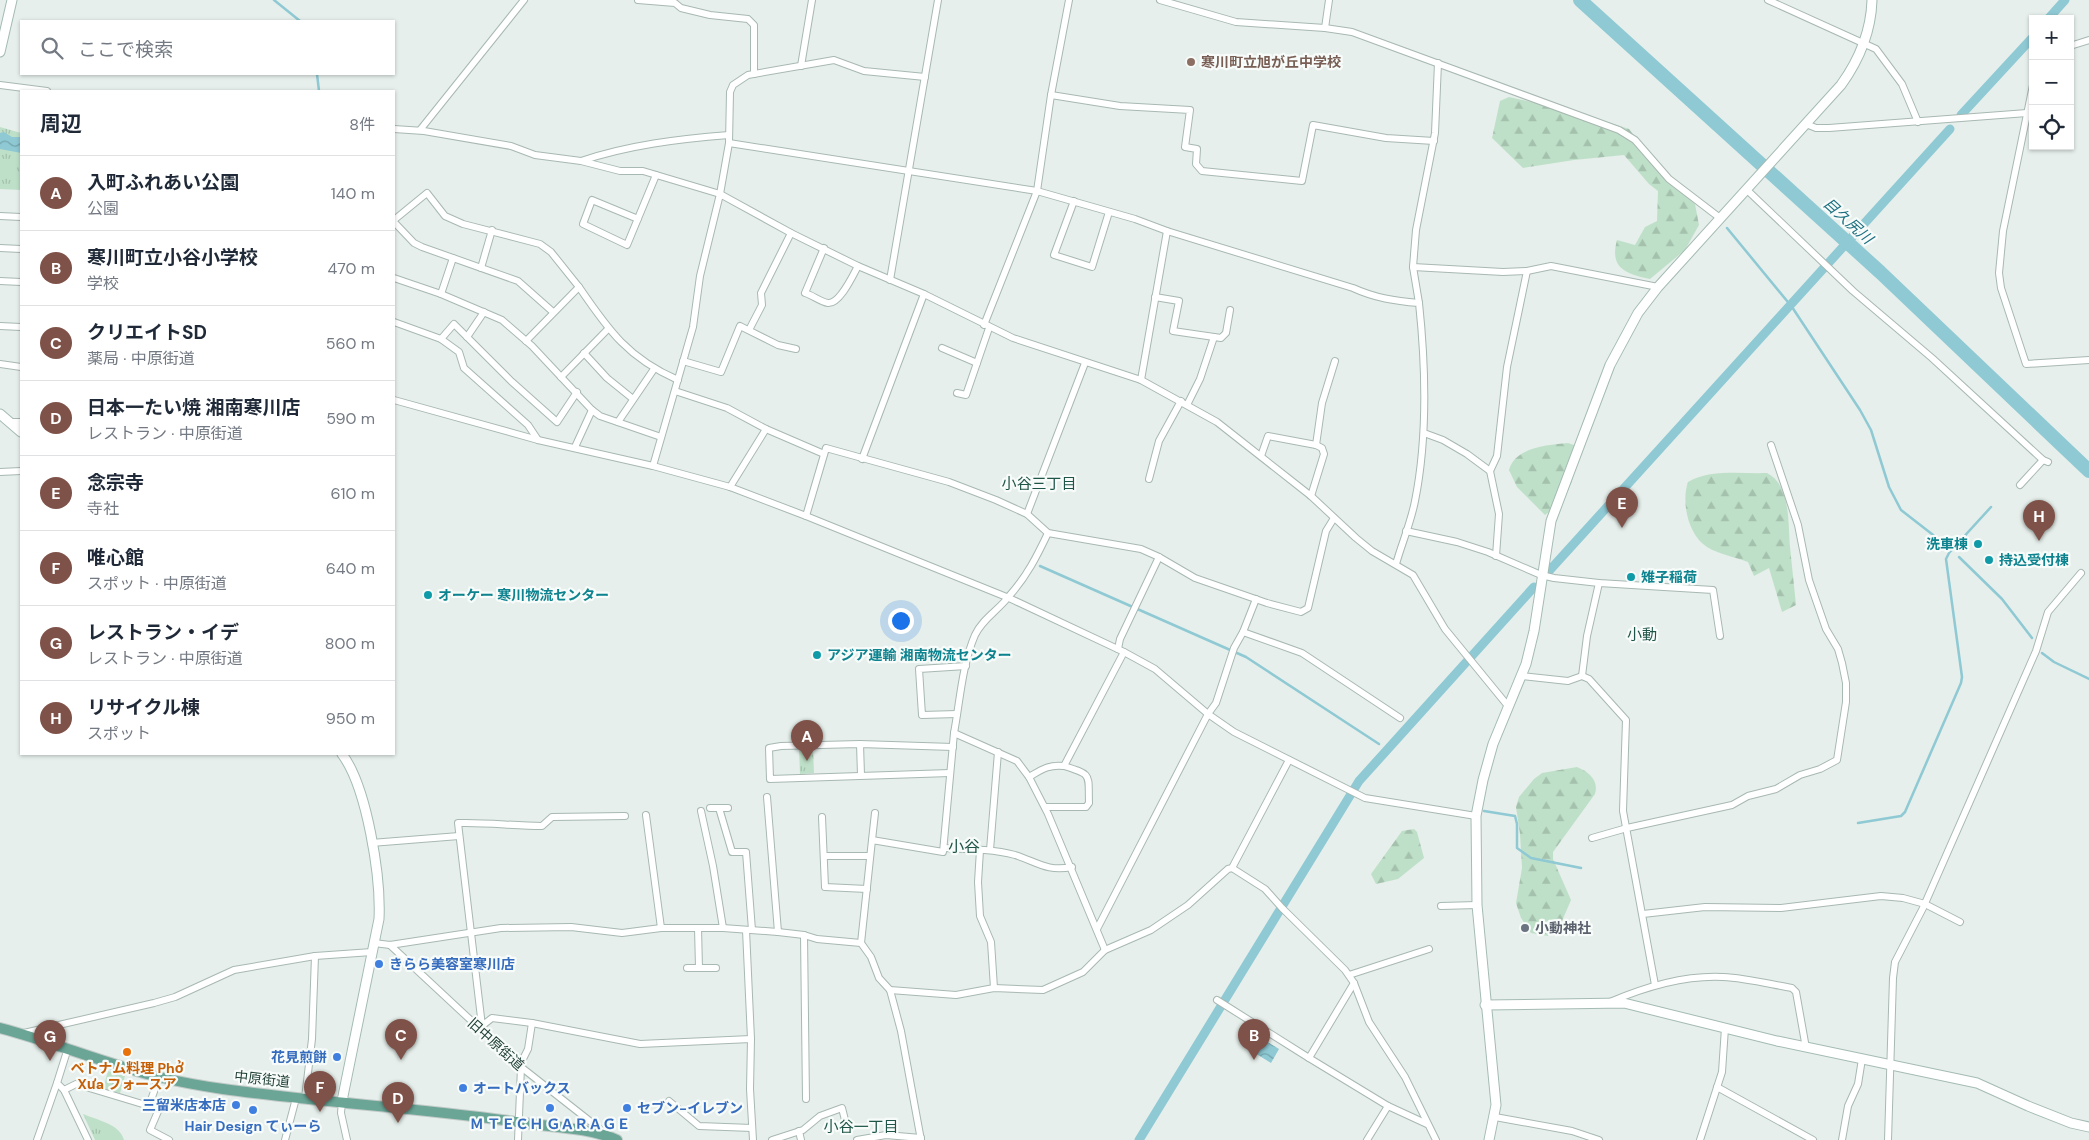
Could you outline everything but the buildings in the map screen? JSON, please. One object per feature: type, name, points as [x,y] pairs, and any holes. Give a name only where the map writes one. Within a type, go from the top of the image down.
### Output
[{"type":"main road","name":"中原街道","points":[[0,1028],[159,1077],[223,1089],[466,1114],[613,1138]]},
{"type":"street","points":[[0,52],[12,0]]},
{"type":"street","points":[[420,130],[524,0]]},
{"type":"street","points":[[638,0],[675,2],[681,8],[710,15],[748,19],[754,25],[754,74]]},
{"type":"street","points":[[801,66],[812,0]]},
{"type":"street","points":[[890,280],[938,0]]},
{"type":"street","points":[[957,393],[966,395],[987,326],[1037,191],[1050,95],[1069,0]]},
{"type":"street","points":[[1160,0],[1236,22],[1325,28],[1352,32],[1620,130],[1635,140],[1669,179],[1720,218]]},
{"type":"street","points":[[1325,28],[1330,0]]},
{"type":"street","points":[[1768,0],[1876,49],[1902,84],[1918,122]]},
{"type":"street","points":[[1489,1140],[1495,1117],[1496,1093],[1485,1005],[1477,905],[1476,816],[1493,744],[1521,676],[1534,631],[1541,575],[1551,521],[1610,365],[1638,313],[1658,287],[1806,124],[1850,72],[1855,65],[1864,42],[1872,13],[1872,0]]},
{"type":"street","points":[[2074,45],[2089,40]]},
{"type":"street","points":[[653,466],[693,327],[700,276],[720,194],[729,143],[730,92],[733,85],[748,75],[834,60],[864,71],[924,77]]},
{"type":"street","points":[[1396,564],[1415,504],[1424,434],[1424,378],[1414,267],[1418,221],[1434,141],[1438,64]]},
{"type":"street","points":[[0,85],[39,90]]},
{"type":"street","points":[[1050,95],[1120,106],[1190,110],[1185,147],[1197,150],[1196,164],[1202,171],[1302,182],[1313,125],[1386,138],[1434,141]]},
{"type":"street","points":[[2029,104],[2003,231],[1999,272],[2001,288],[2026,364],[2089,360]]},
{"type":"street","points":[[1806,124],[1816,128],[2027,113]]},
{"type":"street","points":[[395,129],[420,130],[511,146],[535,155],[581,161],[620,171],[643,171],[720,194],[858,266],[924,294],[1021,342],[1141,380],[1217,422],[1311,496],[1372,551],[1413,575],[1445,629],[1508,706]]},
{"type":"street","points":[[581,161],[610,151],[642,145],[729,135]]},
{"type":"street","points":[[729,143],[1037,191],[1354,288],[1368,295],[1390,301],[1418,303]]},
{"type":"street","points":[[638,219],[592,200],[583,224],[627,245],[638,219],[656,175]]},
{"type":"street","points":[[1747,188],[1795,237],[1854,291],[1932,358],[2046,461],[2020,485]]},
{"type":"street","points":[[395,220],[427,193],[445,216],[463,224],[540,244],[551,252],[580,287],[608,329],[623,345],[654,369],[678,380]]},
{"type":"street","points":[[1074,201],[1054,255],[1092,267],[1109,212]]},
{"type":"street","points":[[0,216],[20,217]]},
{"type":"street","points":[[395,222],[414,243],[518,281],[553,312]]},
{"type":"street","points":[[480,268],[492,230]]},
{"type":"street","points":[[1141,380],[1167,231]]},
{"type":"street","points":[[749,330],[762,305],[761,293],[791,232]]},
{"type":"street","points":[[0,248],[20,249]]},
{"type":"street","points":[[824,248],[805,292],[828,303],[833,302],[844,292],[858,266]]},
{"type":"street","points":[[441,294],[453,258]]},
{"type":"street","points":[[1414,267],[1503,272],[1527,271],[1551,266],[1658,287]]},
{"type":"street","points":[[1496,556],[1499,514],[1490,472],[1497,456],[1506,367],[1527,271]]},
{"type":"street","points":[[395,278],[441,294],[502,320],[526,341],[600,416],[661,437]]},
{"type":"street","points":[[0,281],[20,282]]},
{"type":"street","points":[[526,341],[580,287]]},
{"type":"street","points":[[862,459],[924,294]]},
{"type":"street","points":[[1155,296],[1179,301],[1173,331],[1221,338],[1226,333],[1230,310]]},
{"type":"street","points":[[466,337],[484,312]]},
{"type":"street","points":[[395,322],[441,339],[459,352],[464,368],[528,425],[538,440]]},
{"type":"street","points":[[441,339],[454,324],[511,381],[557,422],[577,392]]},
{"type":"street","points":[[0,326],[20,327]]},
{"type":"street","points":[[683,361],[721,372],[740,326],[778,345],[796,350]]},
{"type":"street","points":[[561,377],[608,329]]},
{"type":"street","points":[[1149,478],[1159,441],[1200,379],[1214,337]]},
{"type":"street","points":[[942,348],[977,363]]},
{"type":"street","points":[[584,353],[607,378],[633,399]]},
{"type":"street","points":[[1316,444],[1322,403],[1334,361]]},
{"type":"street","points":[[1027,514],[1085,363]]},
{"type":"street","points":[[0,364],[20,367]]},
{"type":"street","points":[[618,422],[654,369]]},
{"type":"street","points":[[676,391],[727,408],[766,429],[824,454]]},
{"type":"street","points":[[395,400],[538,440],[653,466],[730,487],[806,516],[1009,598],[1121,651],[1156,669],[1208,714],[1234,732],[1365,798],[1476,816]]},
{"type":"street","points":[[574,447],[592,410]]},
{"type":"street","points":[[0,414],[20,431]]},
{"type":"street","points":[[10,422],[20,422]]},
{"type":"street","points":[[730,487],[766,429]]},
{"type":"street","points":[[1424,434],[1443,440],[1467,454],[1490,472]]},
{"type":"street","points":[[1261,456],[1268,436],[1316,444],[1322,448],[1324,454],[1311,496]]},
{"type":"street","points":[[1592,838],[1627,828],[1732,805],[1748,796],[1776,789],[1800,775],[1820,769],[1837,760],[1846,702],[1846,683],[1842,663],[1838,649],[1826,629],[1809,580],[1798,525],[1771,445]]},
{"type":"street","points":[[806,516],[826,448],[949,482],[1027,514],[1048,533],[1141,549],[1159,557],[1194,578],[1301,612],[1308,608],[1326,531],[1334,518]]},
{"type":"street","points":[[0,472],[20,471]]},
{"type":"street","points":[[1406,531],[1457,542],[1541,575],[1599,583],[1713,590],[1720,636]]},
{"type":"street","points":[[872,840],[943,852],[954,733],[966,666],[975,636],[982,623],[1009,598],[1027,575],[1048,533]]},
{"type":"street","points":[[1064,766],[1121,651],[1120,639],[1159,557]]},
{"type":"street","points":[[1888,1140],[1895,962],[1925,904],[2036,651],[2048,612],[2081,573]]},
{"type":"street","points":[[1582,676],[1587,636],[1599,583]]},
{"type":"street","points":[[1097,928],[1208,714],[1216,703],[1234,650],[1256,599]]},
{"type":"street","points":[[1243,632],[1302,653],[1400,718]]},
{"type":"street","points":[[957,714],[922,715],[920,669],[966,666]]},
{"type":"street","points":[[1521,676],[1568,681],[1582,676],[1589,679],[1626,720],[1623,811],[1655,985]]},
{"type":"street","points":[[954,733],[1016,762],[1029,777],[1045,807],[1072,867],[1105,950]]},
{"type":"street","points":[[950,773],[770,779],[769,748],[860,744],[953,747]]},
{"type":"street","points":[[860,744],[861,775]]},
{"type":"street","points":[[990,850],[998,752]]},
{"type":"street","points":[[343,755],[349,763],[360,790],[380,897],[379,919],[342,1101],[341,1113],[347,1140]]},
{"type":"street","points":[[890,990],[956,995],[994,988],[1043,990],[1083,972],[1105,950],[1151,930],[1188,905],[1228,869],[1232,868],[1288,760]]},
{"type":"street","points":[[1029,777],[1045,767],[1054,765],[1084,772],[1088,778],[1089,804],[1086,807],[1045,807]]},
{"type":"street","points":[[767,797],[778,932]]},
{"type":"street","points":[[710,808],[728,808]]},
{"type":"street","points":[[719,808],[732,852],[746,852],[751,1039],[750,1089],[753,1140]]},
{"type":"street","points":[[701,811],[714,866],[722,928]]},
{"type":"street","points":[[858,1140],[886,1135],[921,1139],[901,1030],[890,990],[879,978],[871,957],[861,943],[876,813]]},
{"type":"street","points":[[646,815],[661,928]]},
{"type":"street","points":[[480,1028],[458,823],[487,822],[542,826],[552,816],[625,816]]},
{"type":"street","points":[[822,817],[825,887],[867,888]]},
{"type":"street","points":[[371,844],[459,836]]},
{"type":"street","points":[[944,848],[990,850],[1015,855],[1054,869],[1072,867]]},
{"type":"street","points":[[980,850],[978,882],[980,916],[991,942],[994,988]]},
{"type":"street","points":[[824,856],[870,856]]},
{"type":"street","points":[[1232,868],[1266,889],[1280,906],[1349,975],[1369,1022],[1405,1077],[1436,1140]]},
{"type":"street","points":[[1643,914],[1705,907],[1781,908],[1870,896],[1903,898],[1925,904],[1960,922]]},
{"type":"street","points":[[1441,906],[1477,905]]},
{"type":"street","points":[[23,1034],[161,1001],[234,970],[501,928],[572,927],[622,933],[661,928],[722,928],[778,932],[804,935],[817,940],[861,943]]},
{"type":"street","points":[[698,928],[699,968]]},
{"type":"street","points":[[804,935],[806,1099]]},
{"type":"street","name":"旧中原街道","points":[[390,945],[520,1066],[613,1138]]},
{"type":"street","points":[[1349,975],[1429,949]]},
{"type":"street","points":[[305,1098],[312,1039],[315,956]]},
{"type":"street","points":[[687,968],[716,968]]},
{"type":"street","points":[[1606,1004],[1655,985],[1691,979],[1724,977],[1792,988],[1796,992],[1806,1048]]},
{"type":"street","points":[[1309,1058],[1354,983]]},
{"type":"street","points":[[1218,1000],[1388,1106],[1427,1124]]},
{"type":"street","points":[[1485,1005],[1624,1003],[1806,1048],[1977,1083],[2036,1109],[2089,1127]]},
{"type":"street","points":[[480,1028],[492,1018],[532,1023],[640,1044],[751,1039]]},
{"type":"street","points":[[518,1140],[520,1066],[528,1048],[532,1023]]},
{"type":"street","points":[[1700,1140],[1724,1061],[1725,1028]]},
{"type":"street","points":[[37,1140],[68,1048]]},
{"type":"street","points":[[1842,1140],[1848,1106],[1858,1084],[1862,1059]]},
{"type":"street","points":[[149,1106],[159,1077]]},
{"type":"street","points":[[57,1082],[64,1090],[88,1140]]},
{"type":"street","points":[[64,1090],[76,1084],[158,1109],[150,1130],[169,1140]]},
{"type":"street","points":[[1717,1088],[1813,1140]]},
{"type":"street","points":[[669,1101],[699,1126],[711,1123],[752,1128]]},
{"type":"street","points":[[285,1140],[295,1102]]},
{"type":"street","points":[[1367,1140],[1388,1106]]},
{"type":"street","points":[[772,1140],[799,1132],[820,1116],[842,1108],[846,1124]]},
{"type":"street","points":[[1495,1117],[1572,1131],[1600,1140]]},
{"type":"street","points":[[799,1132],[800,1140]]},
{"type":"green space","points":[[1509,97],[1581,113],[1629,129],[1659,168],[1695,204],[1699,225],[1685,250],[1650,279],[1634,275],[1622,268],[1616,258],[1617,240],[1635,245],[1645,227],[1657,221],[1658,191],[1649,184],[1624,155],[1523,168],[1492,138],[1500,101]]},
{"type":"green space","points":[[0,127],[20,133],[20,190],[0,189]]},
{"type":"green space","points":[[1568,443],[1577,446],[1573,477],[1567,493],[1545,515],[1517,487],[1509,470],[1512,462],[1525,452],[1542,446]]},
{"type":"green space","points":[[1767,473],[1780,486],[1787,506],[1796,605],[1782,612],[1769,568],[1754,576],[1748,562],[1721,554],[1700,542],[1688,518],[1685,499],[1688,482],[1706,475]]},
{"type":"green space","points":[[799,749],[813,749],[814,773],[800,774]]},
{"type":"green space","points":[[1577,767],[1592,777],[1596,785],[1595,794],[1553,852],[1553,859],[1571,900],[1562,921],[1548,936],[1531,933],[1521,918],[1516,903],[1522,868],[1516,807],[1519,797],[1534,779],[1542,773]]},
{"type":"green space","points":[[1414,829],[1417,832],[1424,858],[1398,879],[1376,884],[1371,874],[1402,831]]},
{"type":"green space","points":[[108,1071],[125,1076],[120,1093],[103,1089]]},
{"type":"green space","points":[[83,1114],[113,1126],[122,1135],[124,1140],[95,1140]]},
{"type":"water","points":[[4,132],[12,137],[20,137],[20,153],[0,149],[0,133]]},
{"type":"water","points":[[1253,1033],[1279,1049],[1271,1063],[1245,1047]]},
{"type":"waterway","points":[[274,0],[299,20]]},
{"type":"waterway","name":"目久尻川","points":[[1580,0],[1880,272],[2089,471]]},
{"type":"waterway","points":[[2052,15],[2065,0]]},
{"type":"waterway","points":[[1961,115],[2029,41]]},
{"type":"waterway","points":[[317,75],[319,90]]},
{"type":"waterway","points":[[1549,571],[1950,129]]},
{"type":"waterway","points":[[1727,228],[1792,307],[1860,410],[1871,430],[1889,487],[1901,510],[1946,545]]},
{"type":"waterway","points":[[1858,823],[1901,816],[1905,812],[1961,683],[1962,677],[1946,559],[1949,553],[1991,507]]},
{"type":"waterway","points":[[1959,557],[2002,599],[2032,638]]},
{"type":"waterway","points":[[1040,566],[1246,657],[1379,744]]},
{"type":"waterway","points":[[1139,1140],[1359,781],[1534,587]]},
{"type":"waterway","points":[[2042,653],[2054,662],[2089,679]]},
{"type":"waterway","points":[[1484,811],[1515,816],[1517,848],[1531,858],[1581,868]]},
{"type":"place","name":"寒川町立旭が丘中学校","points":[[1191,62]]},
{"type":"place","name":"念宗寺","points":[[1622,528]]},
{"type":"place","name":"リサイクル棟","points":[[2039,541]]},
{"type":"place","name":"洗車棟","points":[[1978,544]]},
{"type":"place","name":"持込受付棟","points":[[1989,560]]},
{"type":"place","name":"雉子稲荷","points":[[1631,577]]},
{"type":"place","name":"オーケー 寒川物流センター","points":[[428,595]]},
{"type":"place","name":"アジア運輸 湘南物流センター","points":[[817,655]]},
{"type":"place","name":"入町ふれあい公園","points":[[807,761]]},
{"type":"place","name":"小動神社","points":[[1525,928]]},
{"type":"place","name":"きらら美容室寒川店","points":[[379,964]]},
{"type":"place","name":"ベトナム料理 Phở Xưa フォースア","points":[[127,1052]]},
{"type":"place","name":"花見煎餅","points":[[337,1057]]},
{"type":"place","name":"クリエイトSD","points":[[401,1060]]},
{"type":"place","name":"寒川町立小谷小学校","points":[[1254,1060]]},
{"type":"place","name":"レストラン・イデ","points":[[50,1061]]},
{"type":"place","name":"オートバックス","points":[[463,1088]]},
{"type":"place","name":"三留米店本店","points":[[236,1105]]},
{"type":"place","name":"Ｍ ＴＥＣＨ ＧＡＲＡＧＥ","points":[[550,1108]]},
{"type":"place","name":"セブン-イレブン","points":[[627,1108]]},
{"type":"place","name":"Hair Design てぃーら","points":[[253,1110]]},
{"type":"place","name":"唯心館","points":[[320,1112]]},
{"type":"place","name":"日本一たい焼 湘南寒川店","points":[[398,1123]]},
{"type":"district","name":"小谷三丁目","points":[[1039,484]]},
{"type":"district","name":"小動","points":[[1642,635]]},
{"type":"district","name":"小谷","points":[[964,846]]},
{"type":"district","name":"小谷一丁目","points":[[861,1127]]}]
